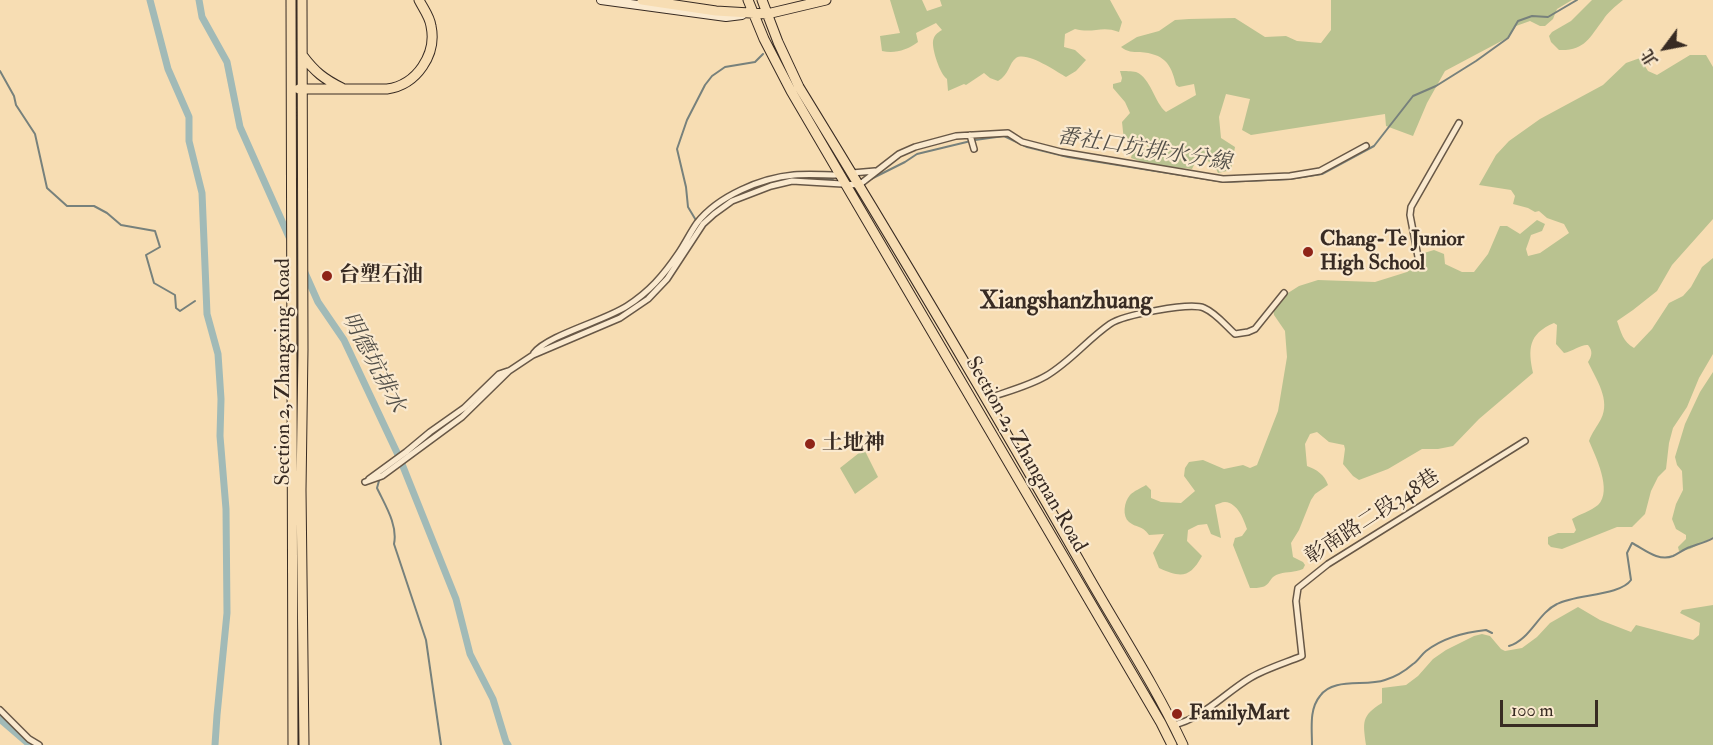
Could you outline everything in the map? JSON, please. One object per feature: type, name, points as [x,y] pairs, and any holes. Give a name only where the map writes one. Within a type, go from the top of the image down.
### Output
[{"type":"main road","name":"Section 2, Zhangxing Road","points":[[291,0],[293,745]]},
{"type":"main road","name":"Section 2, Zhangxing Road","points":[[302,0],[301,490],[304,745]]},
{"type":"main road","points":[[290,89],[398,88],[418,73],[430,53],[431,24],[419,0]]},
{"type":"main road","points":[[642,0],[704,10],[766,14],[825,0]]},
{"type":"main road","name":"Section 2, Zhangnan Road","points":[[748,0],[764,39],[791,92],[1172,745]]},
{"type":"main road","name":"Section 2, Zhangnan Road","points":[[762,0],[799,87],[1024,462],[1183,745]]},
{"type":"main road","points":[[303,56],[324,79],[344,89]]},
{"type":"main road","points":[[974,404],[985,399]]},
{"type":"main road","points":[[1109,634],[1119,628]]},
{"type":"main road","points":[[1161,723],[1173,725]]},
{"type":"street","points":[[601,0],[726,17],[753,13]]},
{"type":"street","points":[[1419,262],[1410,215],[1411,207],[1459,123]]},
{"type":"street","points":[[394,464],[382,476],[365,482],[462,417],[509,371],[533,355],[620,318],[648,299],[659,289],[703,224],[714,213],[732,201],[771,186],[792,181],[859,185],[899,154],[915,147],[956,136],[970,135],[1008,133],[1022,142],[1061,152],[1223,180],[1290,176],[1320,171],[1366,146]]},
{"type":"street","points":[[970,135],[974,149]]},
{"type":"street","points":[[533,355],[538,348],[550,341],[626,307],[651,289],[678,254],[697,223],[708,210],[729,196],[777,178],[875,171]]},
{"type":"street","points":[[985,399],[1044,377],[1062,365],[1113,321],[1173,308],[1201,306],[1210,311],[1235,334],[1248,332],[1255,328],[1284,293]]},
{"type":"street","name":"彰南路二段348巷","points":[[1173,725],[1184,723],[1206,710],[1251,677],[1302,656],[1296,601],[1298,588],[1328,564],[1525,441]]},
{"type":"street","points":[[0,710],[29,739],[39,745]]},
{"type":"green space","points":[[890,0],[922,0],[927,11],[942,6],[940,0],[1110,0],[1122,22],[1119,32],[1107,29],[1087,31],[1075,29],[1065,34],[1064,47],[1075,50],[1086,60],[1076,71],[1066,77],[1034,60],[1021,57],[1014,60],[998,81],[984,73],[966,85],[948,91],[947,79],[939,67],[934,50],[934,37],[942,30],[936,23],[916,33],[918,42],[910,47],[896,52],[882,51],[880,36],[900,33]]},
{"type":"green space","points":[[1331,0],[1572,0],[1557,9],[1553,19],[1545,26],[1530,21],[1516,26],[1509,37],[1445,71],[1427,103],[1413,136],[1386,126],[1385,114],[1251,135],[1242,130],[1250,99],[1226,94],[1219,117],[1221,138],[1235,147],[1231,170],[1218,173],[1214,164],[1198,157],[1192,169],[1151,165],[1131,158],[1133,149],[1148,148],[1143,137],[1124,141],[1122,122],[1130,113],[1125,102],[1113,88],[1113,84],[1121,82],[1120,71],[1141,75],[1166,112],[1196,95],[1194,84],[1179,87],[1176,85],[1169,65],[1161,58],[1121,47],[1137,37],[1159,31],[1175,20],[1235,18],[1265,37],[1286,36],[1297,41],[1321,43],[1331,30]]},
{"type":"green space","points":[[1592,0],[1623,0],[1607,14],[1590,38],[1581,46],[1559,50],[1551,42],[1549,36],[1571,21]]},
{"type":"green space","points":[[1690,55],[1706,55],[1713,67],[1713,219],[1672,265],[1657,291],[1617,321],[1625,340],[1634,348],[1652,329],[1669,303],[1683,296],[1702,267],[1713,258],[1713,354],[1699,378],[1687,407],[1673,428],[1666,469],[1658,477],[1651,491],[1645,514],[1632,527],[1617,527],[1562,549],[1551,547],[1548,544],[1548,537],[1558,533],[1574,533],[1576,530],[1572,519],[1598,505],[1604,491],[1601,473],[1589,441],[1604,412],[1601,390],[1588,362],[1591,349],[1586,345],[1564,353],[1556,344],[1557,325],[1554,323],[1539,332],[1532,343],[1533,373],[1479,419],[1453,446],[1422,449],[1388,469],[1359,480],[1343,464],[1344,445],[1329,442],[1317,432],[1310,434],[1305,444],[1307,466],[1320,473],[1328,485],[1315,494],[1311,500],[1291,543],[1293,557],[1303,562],[1305,565],[1303,569],[1279,574],[1263,587],[1250,588],[1233,545],[1235,538],[1242,536],[1247,529],[1234,505],[1225,502],[1215,505],[1221,538],[1211,534],[1207,524],[1188,530],[1187,541],[1202,556],[1193,569],[1179,574],[1159,568],[1153,553],[1164,534],[1149,535],[1129,522],[1125,513],[1126,501],[1146,485],[1151,490],[1151,498],[1161,502],[1181,503],[1195,491],[1184,476],[1189,462],[1203,460],[1224,469],[1243,465],[1250,468],[1257,465],[1278,411],[1287,357],[1285,331],[1274,315],[1273,307],[1277,300],[1299,286],[1318,280],[1375,282],[1407,272],[1418,265],[1424,253],[1434,250],[1444,254],[1445,264],[1462,272],[1474,272],[1488,254],[1500,226],[1507,226],[1520,234],[1537,220],[1545,224],[1542,231],[1531,235],[1526,249],[1528,256],[1540,253],[1569,233],[1564,224],[1547,218],[1539,211],[1535,212],[1513,204],[1515,196],[1511,190],[1479,185],[1496,155],[1509,141],[1540,119],[1603,85],[1626,63],[1640,58],[1648,71],[1657,75]]},
{"type":"green space","points":[[1713,372],[1713,537],[1690,549],[1679,551],[1678,547],[1686,539],[1686,535],[1676,529],[1672,519],[1683,490],[1682,471],[1675,457],[1685,424],[1700,392]]},
{"type":"green space","points":[[864,449],[878,477],[855,494],[840,468]]},
{"type":"green space","points":[[1713,605],[1713,745],[1366,745],[1365,720],[1370,712],[1382,703],[1382,688],[1406,685],[1418,676],[1433,659],[1474,636],[1482,634],[1490,636],[1505,651],[1522,648],[1550,623],[1578,607],[1600,620],[1631,632],[1636,625],[1693,640],[1699,635],[1700,623],[1680,613],[1682,610]]},
{"type":"waterway","points":[[150,0],[168,69],[189,117],[189,141],[202,193],[207,314],[218,354],[221,399],[220,436],[226,509],[227,613],[215,745]]},
{"type":"waterway","name":"明德坑排水","points":[[199,0],[202,17],[227,62],[240,127],[318,302],[344,340],[400,459],[456,599],[470,654],[493,699],[508,745]]},
{"type":"waterway","name":"番社口坑排水分線","points":[[871,179],[917,154],[975,140],[1004,136],[1027,147],[1068,157],[1224,182],[1290,179],[1322,174],[1374,146],[1413,96],[1436,86],[1476,61],[1508,38],[1518,21],[1532,16],[1548,17],[1577,0]]},
{"type":"waterway","points":[[697,222],[688,207],[677,149],[687,120],[712,76],[725,67],[755,62],[763,54]]},
{"type":"waterway","points":[[0,71],[14,96],[16,105],[35,134],[47,188],[67,206],[94,206],[121,225],[155,231],[160,247],[146,255],[154,283],[175,295],[176,308],[180,311],[195,301]]},
{"type":"waterway","name":"番社口坑排水分線","points":[[776,182],[791,179]]},
{"type":"waterway","name":"番社口坑排水分線","points":[[800,179],[833,179]]},
{"type":"waterway","name":"番社口坑排水分線","points":[[711,212],[731,198],[760,188]]},
{"type":"waterway","name":"番社口坑排水分線","points":[[631,308],[652,291]]},
{"type":"waterway","name":"番社口坑排水分線","points":[[557,342],[624,313]]},
{"type":"waterway","name":"番社口坑排水分線","points":[[429,436],[455,419]]},
{"type":"waterway","points":[[380,477],[377,488],[392,522],[394,544],[426,640],[441,745]]},
{"type":"waterway","points":[[1509,646],[1523,638],[1544,614],[1557,604],[1617,589],[1631,580],[1627,553],[1632,543],[1651,554],[1667,557],[1713,538]]},
{"type":"waterway","points":[[1312,745],[1314,707],[1316,701],[1326,690],[1341,684],[1389,679],[1407,669],[1433,646],[1447,639],[1478,631],[1486,630],[1492,633]]},
{"type":"waterway","points":[[0,719],[30,745]]},
{"type":"place","name":"Chang-Te Junior High School","points":[[1308,252]]},
{"type":"place","name":"台塑石油","points":[[327,276]]},
{"type":"place","name":"土地神","points":[[810,444]]},
{"type":"place","name":"FamilyMart","points":[[1177,714]]},
{"type":"district","name":"Xiangshanzhuang","points":[[1066,303]]}]
